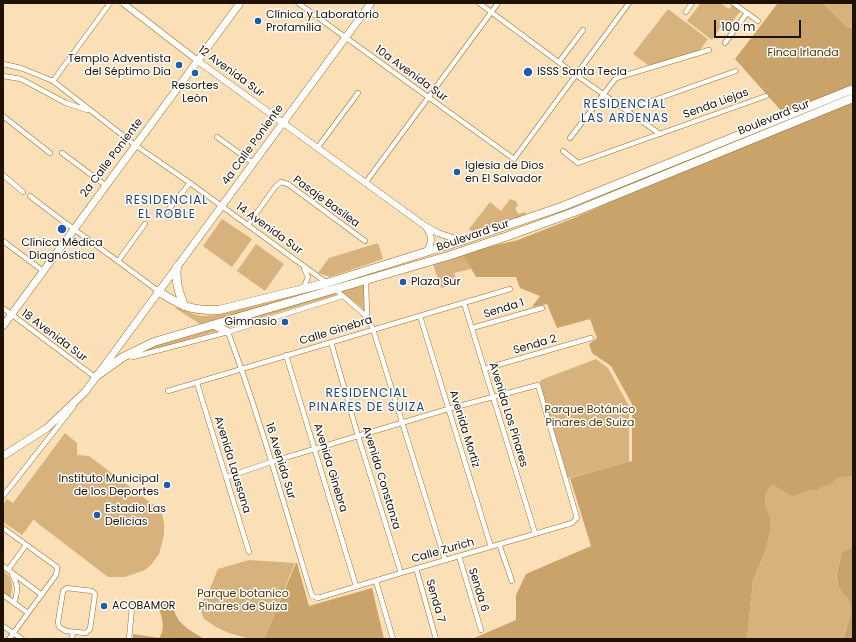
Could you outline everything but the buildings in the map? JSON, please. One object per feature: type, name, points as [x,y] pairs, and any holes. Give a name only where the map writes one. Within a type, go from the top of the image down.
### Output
[{"type":"highway","name":"Boulevard Sur","points":[[158,291],[184,306],[200,310],[219,310],[303,290],[461,241],[561,207],[853,89]]},
{"type":"highway","name":"Boulevard Sur","points":[[95,377],[127,355],[154,342],[448,256],[574,212],[853,98]]},
{"type":"highway","points":[[177,266],[177,286],[184,306]]},
{"type":"highway","points":[[214,325],[228,332]]},
{"type":"main road","name":"2a Calle Poniente","points":[[3,326],[240,3]]},
{"type":"main road","name":"4a Calle Poniente","points":[[3,456],[47,428],[85,392],[371,3]]},
{"type":"street","points":[[53,81],[110,3]]},
{"type":"street","name":"12 Avenida Sur","points":[[123,3],[198,61],[425,226],[438,233],[461,241]]},
{"type":"street","name":"10a Avenida Sur","points":[[298,3],[514,159],[576,75]]},
{"type":"street","points":[[479,3],[576,75],[660,134]]},
{"type":"street","points":[[366,182],[498,3]]},
{"type":"street","points":[[576,75],[629,3]]},
{"type":"street","points":[[686,12],[692,3]]},
{"type":"street","points":[[733,3],[758,21]]},
{"type":"street","points":[[725,43],[747,13]]},
{"type":"street","points":[[559,62],[583,30]]},
{"type":"street","points":[[570,138],[616,78],[709,50]]},
{"type":"street","name":"14 Avenida Sur","points":[[3,64],[21,68],[53,81],[135,145],[190,183],[327,283]]},
{"type":"street","points":[[626,110],[736,71]]},
{"type":"street","points":[[3,76],[21,79],[66,103],[91,111]]},
{"type":"street","points":[[318,147],[358,93]]},
{"type":"street","name":"Senda Liejas","points":[[563,151],[578,163],[766,96]]},
{"type":"street","points":[[3,116],[50,153]]},
{"type":"street","points":[[217,137],[253,163]]},
{"type":"street","points":[[62,153],[105,185]]},
{"type":"street","points":[[3,175],[23,192]]},
{"type":"street","name":"Pasaje Basilea","points":[[248,225],[280,182],[288,184],[365,241]]},
{"type":"street","points":[[164,215],[190,183]]},
{"type":"street","points":[[30,196],[73,230],[158,291]]},
{"type":"street","points":[[118,261],[145,224]]},
{"type":"street","points":[[425,226],[432,240],[427,251]]},
{"type":"street","points":[[3,241],[43,271]]},
{"type":"street","name":"14 Avenida Sur","points":[[300,264],[306,271],[308,277],[303,290]]},
{"type":"street","points":[[346,277],[333,285],[335,290],[367,317],[373,329],[445,560]]},
{"type":"street","points":[[366,280],[367,317]]},
{"type":"street","name":"Calle Ginebra","points":[[168,391],[510,289]]},
{"type":"street","points":[[127,355],[133,357],[228,332],[343,296]]},
{"type":"street","name":"Avenida Los Pinares","points":[[464,303],[484,369],[494,396],[535,533]]},
{"type":"street","name":"18 Avenida Sur","points":[[3,308],[95,377]]},
{"type":"street","name":"Senda 1","points":[[472,328],[542,308]]},
{"type":"street","name":"Avenida Mortiz","points":[[420,316],[491,547]]},
{"type":"street","name":"16 Avenida Sur","points":[[228,332],[271,462],[312,596]]},
{"type":"street","name":"Senda 2","points":[[484,369],[591,338]]},
{"type":"street","name":"Avenida Constanza","points":[[331,342],[358,436],[401,573]]},
{"type":"street","name":"Avenida Ginebra","points":[[286,355],[356,586]]},
{"type":"street","name":"Avenida Laussana","points":[[197,383],[249,552]]},
{"type":"street","name":"Calle Zurich","points":[[312,596],[318,598],[376,581],[572,523],[578,518],[538,384],[494,396]]},
{"type":"street","points":[[3,496],[85,392]]},
{"type":"street","points":[[227,477],[315,448],[448,408],[494,396]]},
{"type":"street","points":[[3,528],[57,567],[58,570],[56,575],[9,639]]},
{"type":"street","points":[[499,544],[512,581]]},
{"type":"street","points":[[4,568],[26,545]]},
{"type":"street","name":"Senda 6","points":[[459,556],[480,630]]},
{"type":"street","points":[[4,568],[42,594]]},
{"type":"street","points":[[4,568],[15,579],[18,586],[14,603]]},
{"type":"street","name":"Senda 7","points":[[416,568],[436,639]]},
{"type":"street","points":[[376,581],[393,639]]},
{"type":"street","points":[[67,588],[92,591],[96,595],[90,629],[86,633],[73,632],[62,629],[58,626],[64,590],[67,588]]},
{"type":"street","points":[[3,595],[28,613]]},
{"type":"street","points":[[129,639],[132,607]]},
{"type":"street","points":[[3,626],[22,639]]},
{"type":"street","points":[[72,639],[73,632]]},
{"type":"green space","points":[[701,3],[720,3],[729,9],[733,4],[741,10],[730,25],[724,22],[712,40],[687,21]]},
{"type":"green space","name":"Finca Irlanda","points":[[778,3],[823,3],[848,28],[853,27],[853,85],[784,114],[735,59]]},
{"type":"green space","points":[[823,3],[853,3],[853,26],[848,28]]},
{"type":"green space","points":[[668,9],[708,39],[699,51],[652,68],[633,54]]},
{"type":"green space","points":[[853,100],[853,476],[838,478],[830,485],[817,490],[809,490],[795,496],[791,496],[773,485],[770,486],[765,495],[765,504],[771,519],[770,532],[765,552],[753,580],[747,639],[472,639],[516,620],[516,595],[526,574],[591,546],[570,478],[632,461],[632,404],[611,366],[592,353],[589,344],[597,338],[590,319],[557,328],[547,304],[532,307],[540,296],[520,288],[516,277],[476,277],[462,253],[518,240],[574,218]]},
{"type":"green space","points":[[510,199],[516,201],[518,206],[515,208],[518,214],[525,212],[526,216],[474,233],[469,229],[490,202],[501,211]]},
{"type":"green space","points":[[222,219],[252,239],[232,267],[203,246]]},
{"type":"green space","points":[[378,243],[383,259],[330,277],[318,273],[329,258]]},
{"type":"green space","points":[[256,244],[284,264],[265,291],[237,271]]},
{"type":"green space","points":[[464,254],[471,269],[454,273],[458,283],[441,288],[432,261]]},
{"type":"green space","points":[[364,284],[365,313],[361,307],[340,291]]},
{"type":"green space","points":[[305,290],[308,294],[200,324],[175,308],[179,307],[201,316],[217,315]]},
{"type":"green space","points":[[332,292],[337,295],[147,352],[143,347]]},
{"type":"green space","name":"Parque Botánico Pinares de Suiza","points":[[596,359],[608,368],[629,406],[629,462],[568,478],[542,392],[539,387],[541,380]]},
{"type":"green space","points":[[65,433],[77,443],[77,455],[89,456],[159,509],[162,514],[164,535],[159,554],[151,565],[145,570],[125,577],[108,577],[34,519],[22,535],[3,522],[3,505],[7,499],[13,503]]},
{"type":"green space","points":[[853,476],[853,546],[842,552],[837,575],[838,585],[851,602],[849,626],[846,628],[843,639],[747,639],[753,580],[765,552],[770,532],[771,519],[765,504],[765,495],[770,486],[773,485],[791,496],[795,496],[809,490],[817,490],[830,485],[838,478]]},
{"type":"green space","points":[[853,546],[853,639],[843,639],[850,619],[851,606],[848,598],[840,589],[837,575],[842,552]]},
{"type":"green space","name":"Parque botanico Pinares de Suiza","points":[[249,560],[295,563],[264,639],[250,639],[229,633],[216,627],[204,619],[200,608],[218,569]]},
{"type":"green space","points":[[296,563],[309,606],[372,588],[384,639],[264,639]]},
{"type":"green space","points":[[3,571],[7,574],[12,583],[10,598],[3,593]]},
{"type":"green space","points":[[167,601],[173,607],[182,624],[205,639],[133,639],[133,634],[159,638],[162,632],[163,624],[159,610]]},
{"type":"place","name":"Clínica y Laboratorio Profamilia","points":[[258,21]]},
{"type":"place","name":"Templo Adventista del Séptimo Día","points":[[179,65]]},
{"type":"place","name":"ISSS Santa Tecla","points":[[528,72]]},
{"type":"place","name":"Resortes León","points":[[195,73]]},
{"type":"place","name":"Iglesia de Dios en El Salvador","points":[[457,172]]},
{"type":"place","name":"Clínica Médica Diagnóstica","points":[[62,229]]},
{"type":"place","name":"Plaza Sur","points":[[403,282]]},
{"type":"place","name":"Gimnasio","points":[[285,322]]},
{"type":"place","name":"Instituto Municipal de los Deportes","points":[[167,485]]},
{"type":"place","name":"Estadio Las Delicias","points":[[97,515]]},
{"type":"place","name":"ACOBAMOR","points":[[104,606]]},
{"type":"district","name":"RESIDENCIAL LAS ARDENAS","points":[[625,112]]},
{"type":"district","name":"RESIDENCIAL EL ROBLE","points":[[167,208]]},
{"type":"district","name":"RESIDENCIAL PINARES DE SUIZA","points":[[367,401]]}]
